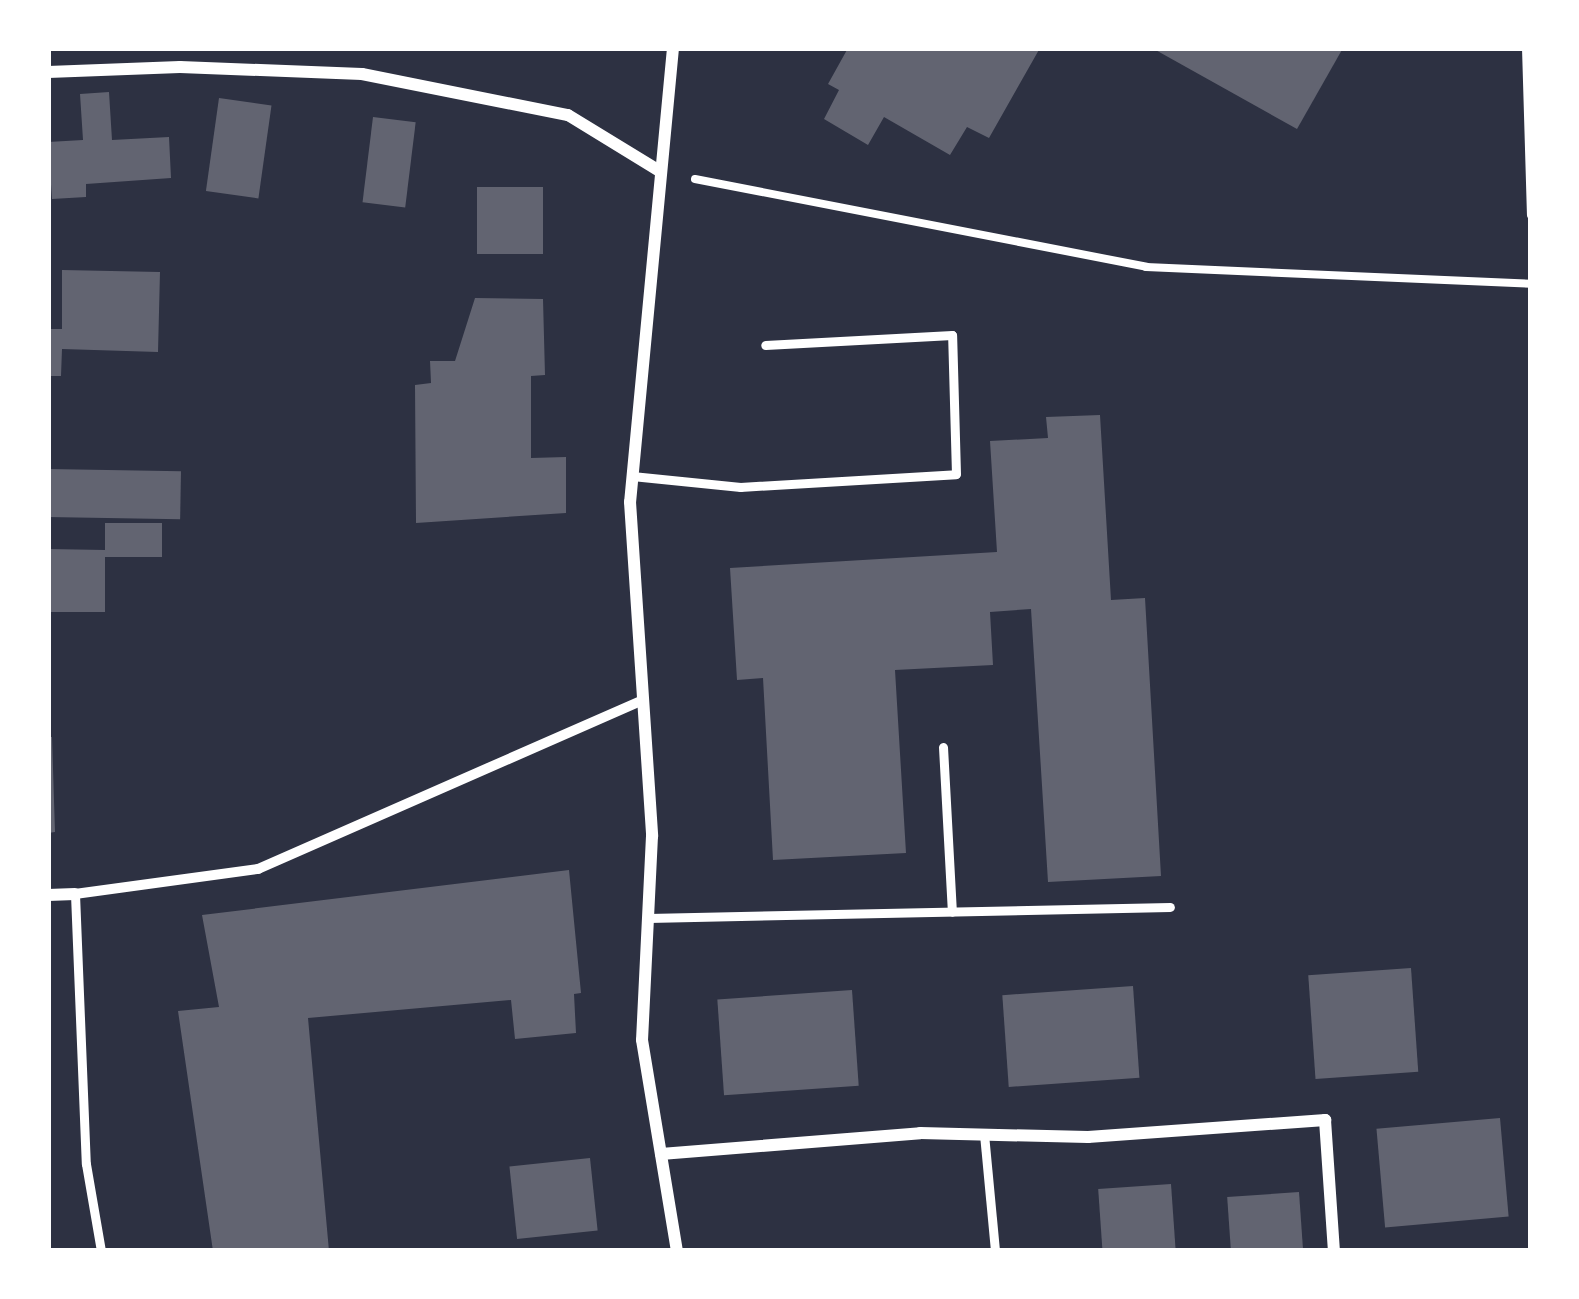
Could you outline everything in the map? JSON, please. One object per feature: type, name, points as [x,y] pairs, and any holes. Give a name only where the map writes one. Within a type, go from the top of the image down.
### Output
[{"type":"street","points":[[673,48],[632,476],[640,701],[652,836],[642,1040],[677,1251]]},
{"type":"street","points":[[48,72],[180,67],[362,74],[568,115],[661,172]]},
{"type":"street","points":[[48,895],[258,869],[640,701]]},
{"type":"street","points":[[661,1154],[984,1135],[1088,1138],[1325,1120],[1334,1251]]},
{"type":"lane","points":[[632,476],[740,488],[956,474],[952,335],[765,345]]},
{"type":"lane","points":[[943,747],[952,912]]},
{"type":"lane","points":[[75,894],[86,1164],[100,1251]]},
{"type":"lane","points":[[649,918],[1170,907]]},
{"type":"lane","points":[[984,1135],[995,1251]]},
{"type":"path","points":[[1526,48],[1531,214]]},
{"type":"path","points":[[661,172],[1146,267],[1531,284]]},
{"type":"building","points":[[848,48],[1040,48],[989,138],[967,127],[950,155],[884,117],[868,145],[824,119],[839,90],[828,84]]},
{"type":"building","points":[[1152,48],[1343,48],[1297,129]]},
{"type":"building","points":[[109,92],[112,140],[169,137],[171,178],[86,184],[86,197],[52,199],[48,142],[83,140],[80,94]]},
{"type":"building","points":[[219,98],[271,105],[258,198],[206,191]]},
{"type":"building","points":[[373,117],[416,122],[405,208],[363,202]]},
{"type":"building","points":[[477,187],[543,187],[543,254],[477,254]]},
{"type":"building","points":[[62,270],[160,272],[158,352],[62,349],[61,376],[48,376],[48,329],[62,329]]},
{"type":"building","points":[[475,298],[543,299],[545,375],[531,376],[531,458],[566,457],[566,513],[416,523],[415,385],[431,383],[430,361],[455,361]]},
{"type":"building","points":[[1100,415],[1111,600],[1145,598],[1161,876],[1048,882],[1031,609],[990,612],[993,665],[895,670],[906,853],[773,860],[763,678],[737,680],[730,568],[997,552],[990,441],[1048,438],[1046,417]]},
{"type":"building","points":[[48,469],[181,471],[180,519],[48,517]]},
{"type":"building","points":[[105,523],[162,523],[162,557],[105,557],[105,612],[48,612],[48,549],[105,550]]},
{"type":"building","points":[[48,737],[52,737],[55,832],[48,833]]},
{"type":"building","points":[[569,870],[581,993],[574,994],[576,1033],[515,1039],[511,1000],[308,1018],[329,1251],[213,1251],[178,1011],[219,1007],[202,915]]},
{"type":"building","points":[[1411,968],[1418,1072],[1316,1079],[1308,975]]},
{"type":"building","points":[[1133,986],[1139,1078],[1009,1087],[1002,995]]},
{"type":"building","points":[[852,990],[859,1086],[724,1095],[717,999]]},
{"type":"building","points":[[1500,1118],[1509,1217],[1385,1227],[1376,1129]]},
{"type":"building","points":[[590,1158],[598,1231],[517,1239],[509,1166]]},
{"type":"building","points":[[1171,1184],[1176,1251],[1103,1251],[1098,1189]]},
{"type":"building","points":[[1299,1192],[1303,1251],[1231,1251],[1227,1197]]}]
